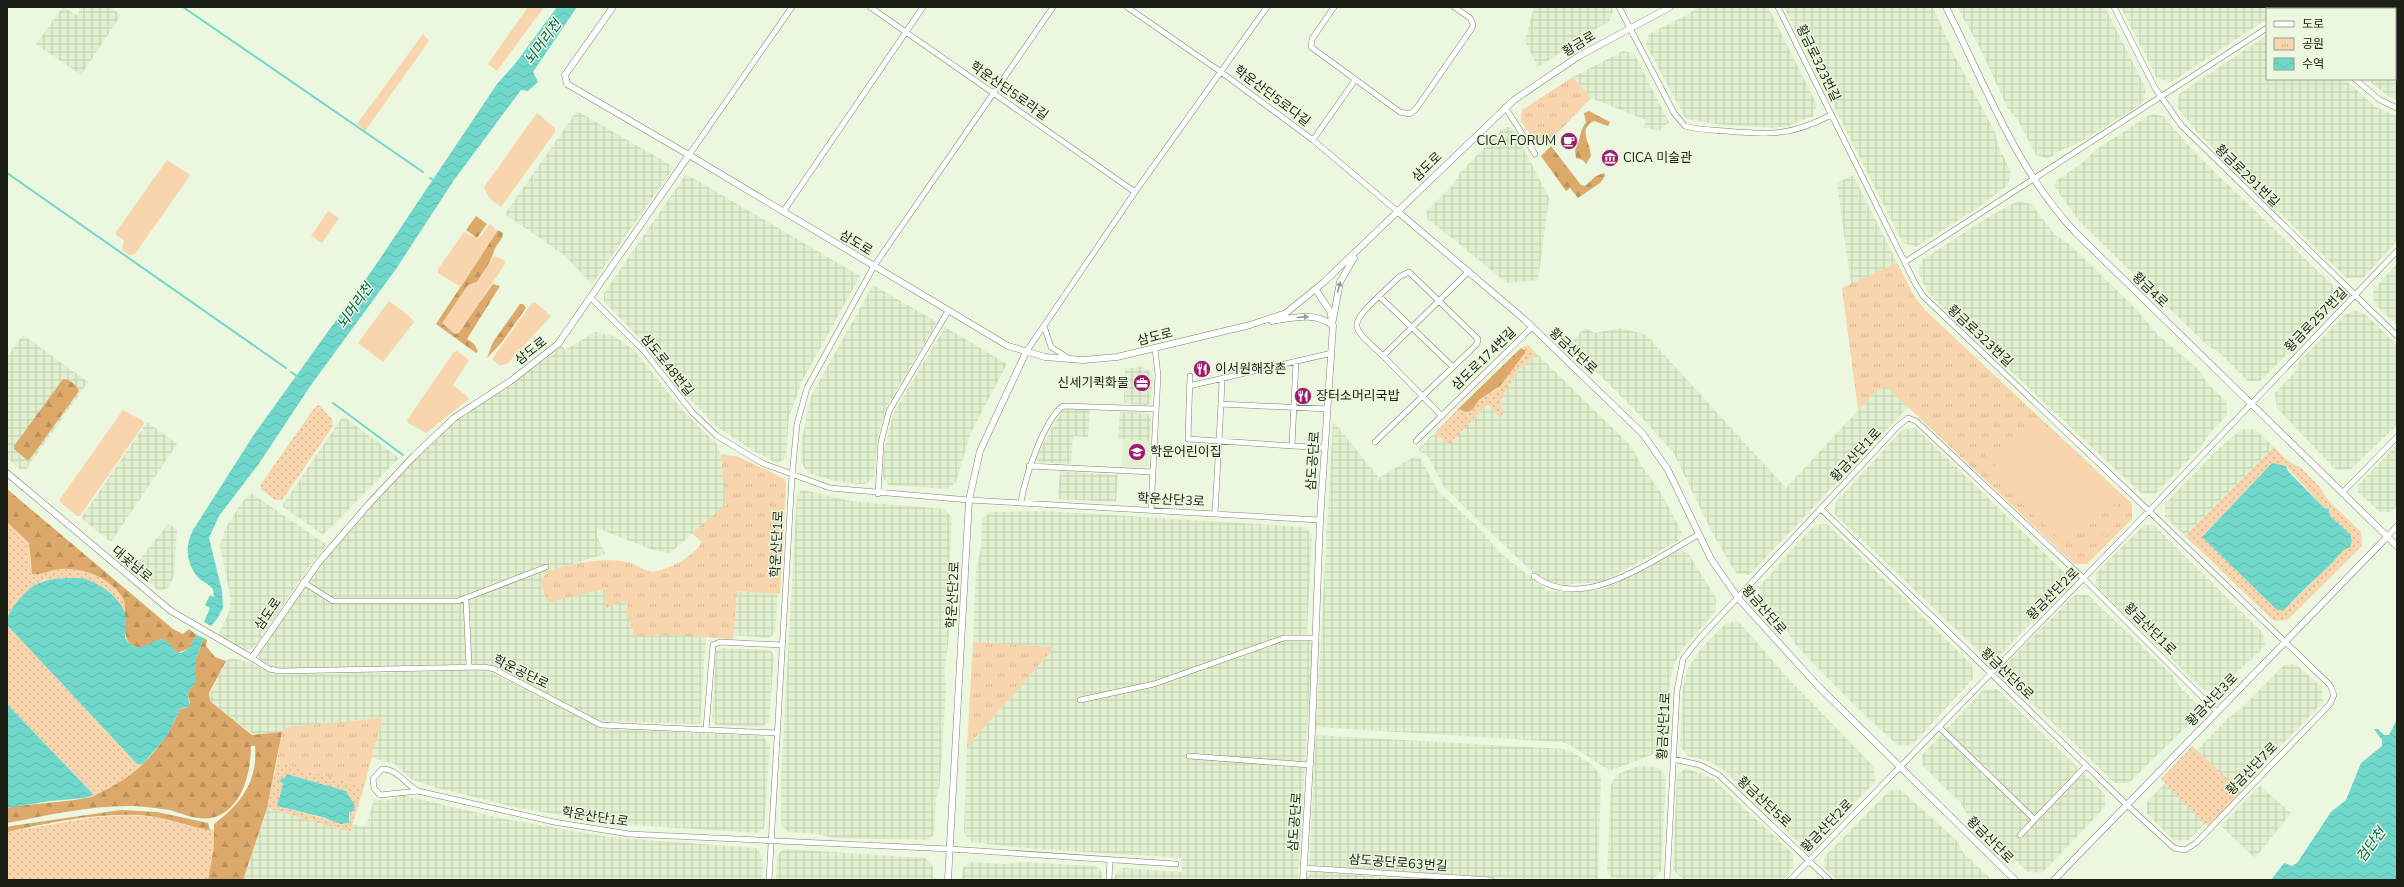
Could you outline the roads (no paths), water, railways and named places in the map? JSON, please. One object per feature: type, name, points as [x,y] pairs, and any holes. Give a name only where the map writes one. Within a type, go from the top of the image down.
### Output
[{"type":"street","points":[[613,7],[565,75],[567,84],[689,155],[792,7]]},
{"type":"street","name":"학운산단5로라길","points":[[870,7],[1135,192]]},
{"type":"street","points":[[783,212],[923,7]]},
{"type":"street","name":"학운산단1로","points":[[769,880],[792,476],[797,424],[807,388],[874,266],[1052,7]]},
{"type":"street","name":"학운산단5로다길","points":[[1128,7],[1221,72],[1313,140],[1397,211]]},
{"type":"street","points":[[1026,352],[1135,192],[1267,7]]},
{"type":"street","points":[[1334,7],[1312,39],[1311,47],[1404,114],[1413,113],[1472,28],[1473,24],[1470,18],[1454,7]]},
{"type":"street","points":[[1619,7],[1674,113],[1685,126],[1722,131],[1778,134],[1804,128],[1831,115]]},
{"type":"street","name":"황금로","points":[[1505,107],[1554,72],[1629,28],[1670,7]]},
{"type":"street","name":"황금로323번길","points":[[1778,7],[1919,290],[1931,305],[2118,479],[2149,511]]},
{"type":"street","name":"황금4로","points":[[1946,7],[2033,179],[2051,205],[2076,232],[2397,546]]},
{"type":"street","name":"황금로291번길","points":[[2114,7],[2161,98],[2188,132],[2397,336]]},
{"type":"street","points":[[1905,262],[2161,98],[2266,29]]},
{"type":"street","points":[[1313,140],[1355,80]]},
{"type":"street","points":[[2356,80],[2380,100],[2397,108]]},
{"type":"street","points":[[1505,107],[1535,154]]},
{"type":"street","name":"삼도로","points":[[252,658],[303,582],[332,544],[433,438],[454,418],[512,380],[558,344],[689,155],[1008,346],[1026,352],[1071,359],[1117,357],[1250,325],[1286,313],[1316,290],[1359,250],[1397,211],[1505,107]]},
{"type":"street","name":"삼도로174번길","points":[[1397,211],[1469,271],[1532,327],[1416,441]]},
{"type":"street","points":[[1250,325],[1312,316],[1324,319],[1333,326],[1340,282],[1359,250]]},
{"type":"street","name":"황금로257번길","points":[[2251,403],[2397,251]]},
{"type":"street","points":[[1383,356],[1469,271]]},
{"type":"street","points":[[1374,442],[1423,396],[1453,368],[1477,344],[1478,339],[1439,300],[1408,272],[1400,276],[1359,315],[1356,326],[1359,333],[1423,396],[1442,416]]},
{"type":"street","name":"삼도공단로","points":[[1303,880],[1310,766],[1320,520],[1333,326],[1330,311],[1316,290]]},
{"type":"street","points":[[1379,296],[1453,368]]},
{"type":"street","name":"삼도로48번길","points":[[591,298],[644,351],[692,412],[727,444],[762,464],[792,476],[838,490],[878,494]]},
{"type":"street","points":[[878,494],[881,442],[890,411],[948,311]]},
{"type":"street","points":[[1044,326],[1051,347],[1071,359]]},
{"type":"street","name":"황금산단로","points":[[1532,327],[1643,434],[1668,470],[1698,535],[1711,559],[1738,598],[1818,686],[2015,880]]},
{"type":"street","points":[[1151,510],[1158,368],[1155,349]]},
{"type":"street","name":"학운산단2로","points":[[948,880],[969,500],[980,451],[1026,352]]},
{"type":"street","points":[[1189,386],[1332,352]]},
{"type":"street","points":[[1292,446],[1296,361]]},
{"type":"street","points":[[1190,376],[1188,439],[1325,448]]},
{"type":"street","points":[[1215,513],[1222,379]]},
{"type":"street","points":[[2251,403],[2149,511],[2285,642]]},
{"type":"street","points":[[1221,404],[1328,409]]},
{"type":"street","points":[[1021,502],[1029,466],[1050,424],[1063,406],[1156,409]]},
{"type":"street","name":"황금산단1로","points":[[1666,880],[1677,692],[1683,659],[1698,640],[1822,509],[1900,423],[1908,418],[1913,418],[2083,578],[2216,711]]},
{"type":"street","points":[[2342,493],[2397,437]]},
{"type":"street","points":[[1029,466],[1152,472]]},
{"type":"street","name":"대곶남로","points":[[7,472],[171,611],[252,658]]},
{"type":"street","name":"학운산단3로","points":[[878,494],[1320,520]]},
{"type":"street","name":"황금산단6로","points":[[1822,509],[2086,766],[2168,844],[2180,850]]},
{"type":"street","name":"황금산단2로","points":[[1790,880],[2149,511]]},
{"type":"street","points":[[2387,537],[2397,526]]},
{"type":"street","points":[[1534,576],[1555,588],[1603,586],[1698,535]]},
{"type":"street","name":"황금산단3로","points":[[2054,880],[2216,711],[2387,537]]},
{"type":"street","points":[[303,582],[333,601],[466,600],[546,567]]},
{"type":"street","points":[[466,600],[469,666]]},
{"type":"street","points":[[1080,700],[1154,684],[1284,638],[1316,638]]},
{"type":"street","points":[[706,729],[713,645],[720,642],[782,645]]},
{"type":"street","name":"황금산단7로","points":[[2180,850],[2190,847],[2201,837],[2330,704],[2334,695],[2330,685],[2285,642]]},
{"type":"street","name":"학운공단로","points":[[252,658],[269,669],[280,672],[469,666],[494,669],[601,725],[777,733]]},
{"type":"street","points":[[1939,726],[2034,819]]},
{"type":"street","points":[[1190,756],[1310,766]]},
{"type":"street","name":"황금산단5로","points":[[1673,759],[1700,765],[1719,775],[1829,880]]},
{"type":"street","points":[[2020,835],[2086,766]]},
{"type":"street","name":"학운산단1로","points":[[418,791],[406,784],[390,770],[378,771],[373,779],[376,792],[385,796],[404,791],[418,791],[504,811],[603,830],[656,836],[772,842]]},
{"type":"street","points":[[772,842],[950,849],[1176,864]]},
{"type":"street","points":[[1109,880],[1110,860]]},
{"type":"street","name":"삼도공단로63번길","points":[[1304,868],[1491,880]]},
{"type":"water","name":"뇌머리천","points":[[557,7],[577,7],[533,72],[538,82],[528,91],[521,90],[454,180],[396,269],[311,385],[258,465],[219,516],[209,538],[222,591],[223,608],[211,626],[204,622],[210,608],[205,605],[210,595],[214,597],[213,589],[196,575],[190,564],[188,547],[193,530],[253,436],[373,269],[497,84],[515,64]]},
{"type":"water","points":[[2272,463],[2286,466],[2288,471],[2324,508],[2329,509],[2329,515],[2350,534],[2352,541],[2350,547],[2342,552],[2284,610],[2277,610],[2202,537]]},
{"type":"water","points":[[82,578],[95,583],[113,595],[118,601],[125,613],[125,638],[135,647],[144,646],[164,639],[175,651],[181,653],[188,649],[197,635],[204,638],[196,659],[196,682],[187,693],[190,706],[180,709],[167,736],[143,764],[137,764],[7,625],[11,610],[32,587],[46,580]]},
{"type":"water","points":[[7,704],[94,795],[85,798],[50,801],[7,808]]},
{"type":"water","name":"검단천","points":[[2397,719],[2397,880],[2271,880],[2284,863],[2292,866],[2297,863],[2331,812],[2346,800],[2361,763],[2382,746],[2382,740],[2374,729],[2378,729],[2384,735],[2389,735]]},
{"type":"water","points":[[287,774],[346,791],[355,806],[353,811],[349,813],[349,823],[341,824],[322,817],[277,806],[283,784],[279,780],[285,778]]},
{"type":"waterway","points":[[183,7],[423,172]]},
{"type":"waterway","points":[[7,173],[286,368]]},
{"type":"waterway","points":[[430,178],[435,181]]},
{"type":"waterway","points":[[291,372],[298,377]]},
{"type":"waterway","points":[[333,403],[403,455]]},
{"type":"place","name":"CICA FORUM","points":[[1569,141]]},
{"type":"place","name":"CICA 미술관","points":[[1610,158]]},
{"type":"place","name":"이서원해장촌","points":[[1202,369]]},
{"type":"place","name":"신세기퀵화물","points":[[1142,383]]},
{"type":"place","name":"장터소머리국밥","points":[[1303,396]]},
{"type":"place","name":"학운어린이집","points":[[1137,452]]}]
